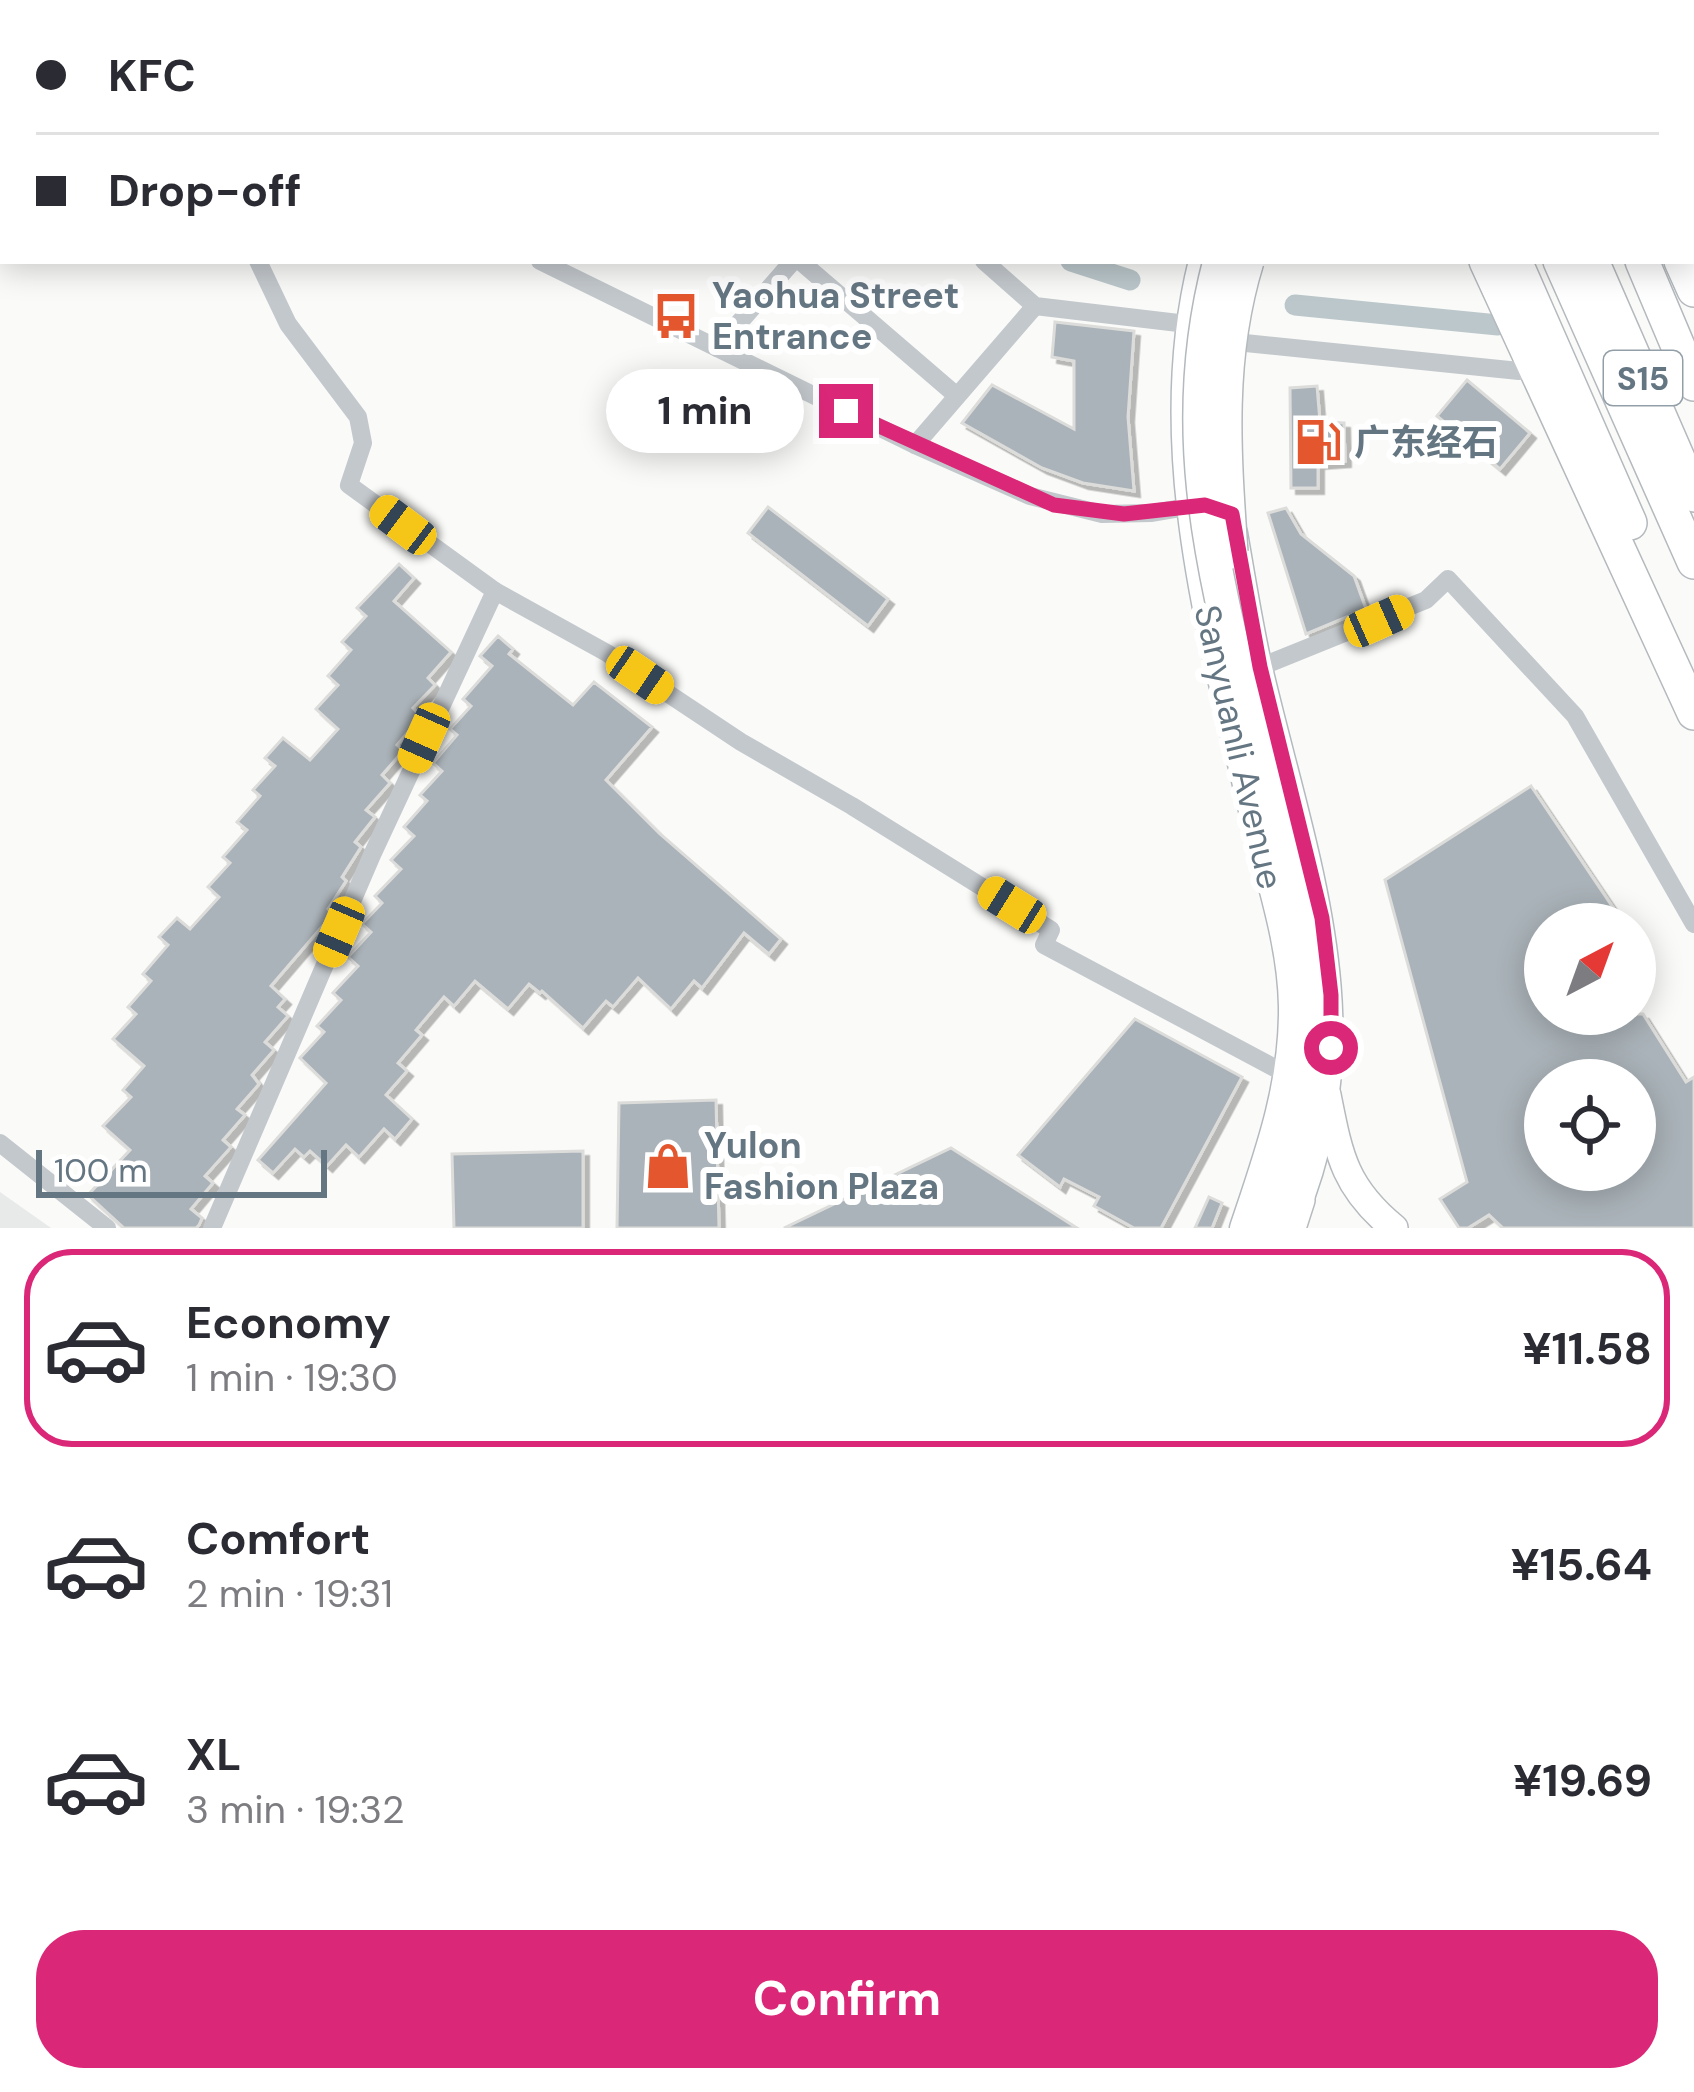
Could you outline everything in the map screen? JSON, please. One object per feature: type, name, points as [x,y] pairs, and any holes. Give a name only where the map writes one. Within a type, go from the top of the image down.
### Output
[{"type":"highway","points":[[1219,264],[1199,370],[1198,450],[1207,527],[1300,918],[1312,1024],[1301,1120],[1283,1180],[1261,1228]]},
{"type":"highway","points":[[1244,264],[1229,337],[1222,421],[1232,566],[1256,744]]},
{"type":"highway","points":[[1487,264],[1694,713]]},
{"type":"highway","points":[[1516,264],[1694,671]]},
{"type":"highway","points":[[1561,264],[1694,562]]},
{"type":"highway","name":"S15","points":[[1593,264],[1694,495]]},
{"type":"highway","name":"S15","points":[[1643,264],[1694,384]]},
{"type":"main road","name":"Sanyuanli Avenue","points":[[1200,264],[1187,324],[1182,390],[1187,506],[1285,952],[1291,1005],[1288,1076],[1242,1228]]},
{"type":"main road","name":"Sanyuanli Avenue","points":[[1244,264],[1226,341],[1232,514],[1260,667],[1300,817],[1327,946],[1331,995],[1328,1095],[1301,1200]]},
{"type":"main road","points":[[1328,1095],[1341,1160],[1352,1185],[1369,1208],[1394,1228]]},
{"type":"main road","points":[[1291,1228],[1301,1200]]},
{"type":"street","points":[[259,264],[288,324],[358,417],[363,443],[349,485],[495,591],[607,653],[740,742],[853,806],[1051,930],[1044,945],[1288,1076]]},
{"type":"street","points":[[546,264],[915,445],[1030,496],[1078,511],[1124,514],[1205,505],[1232,514]]},
{"type":"street","points":[[717,348],[793,264]]},
{"type":"street","points":[[800,264],[957,396]]},
{"type":"street","points":[[987,264],[1035,306],[1187,324]]},
{"type":"street","points":[[915,445],[1035,306]]},
{"type":"street","points":[[1226,341],[1519,371]]},
{"type":"street","points":[[1260,667],[1426,600],[1448,579],[1575,716],[1694,924]]},
{"type":"street","points":[[212,1228],[372,855],[495,591]]},
{"type":"street","points":[[0,1143],[106,1228]]},
{"type":"shaded area","points":[[0,1192],[51,1228],[0,1228]]},
{"type":"building","points":[[1055,322],[1134,331],[1128,417],[1134,491],[1083,483],[1042,468],[962,423],[992,385],[1074,429],[1074,361],[1052,357]]},
{"type":"building","points":[[1467,380],[1530,433],[1500,469],[1437,416]]},
{"type":"building","name":"广东经石","points":[[1317,386],[1320,422],[1344,423],[1345,461],[1318,463],[1318,488],[1291,488],[1290,388]]},
{"type":"building","points":[[768,507],[888,599],[868,626],[748,533]]},
{"type":"building","points":[[1286,508],[1301,534],[1354,576],[1366,609],[1306,634],[1268,513]]},
{"type":"building","points":[[399,564],[414,578],[394,601],[451,652],[428,678],[435,685],[413,708],[421,717],[397,745],[403,751],[382,775],[390,783],[366,810],[375,817],[355,842],[361,847],[328,909],[332,915],[271,986],[285,999],[278,1007],[288,1016],[265,1042],[274,1050],[252,1075],[259,1084],[237,1109],[245,1115],[223,1140],[231,1147],[205,1176],[213,1183],[191,1209],[202,1218],[199,1225],[124,1228],[88,1195],[130,1150],[103,1126],[131,1097],[123,1090],[144,1066],[113,1039],[136,1014],[128,1007],[151,981],[143,974],[168,945],[159,937],[177,918],[190,929],[219,897],[208,887],[230,863],[223,857],[247,830],[237,822],[260,796],[253,790],[275,766],[265,758],[283,738],[310,760],[338,729],[316,709],[338,685],[328,676],[351,650],[342,642],[366,616],[357,608]]},
{"type":"building","points":[[498,636],[513,649],[509,654],[573,705],[594,682],[652,727],[606,780],[660,834],[781,939],[769,954],[744,933],[702,988],[694,981],[671,1009],[638,978],[613,1007],[606,1001],[583,1028],[529,984],[508,1009],[475,981],[454,1006],[444,997],[416,1030],[422,1035],[398,1063],[407,1071],[386,1095],[412,1119],[395,1139],[384,1129],[359,1157],[346,1145],[327,1166],[310,1151],[304,1157],[295,1149],[273,1173],[258,1160],[326,1083],[300,1058],[324,1032],[317,1026],[341,1000],[333,993],[358,966],[348,957],[371,932],[362,924],[382,903],[375,896],[401,869],[391,860],[414,836],[404,827],[427,801],[420,795],[442,771],[433,763],[457,735],[450,729],[471,706],[463,699],[492,666],[480,656]]},
{"type":"building","points":[[1531,786],[1610,903],[1524,903],[1524,1035],[1656,1035],[1686,1082],[1694,1077],[1694,1228],[1503,1228],[1489,1215],[1459,1228],[1440,1199],[1467,1182],[1385,880]]},
{"type":"building","points":[[1135,1019],[1242,1077],[1161,1228],[1134,1228],[1094,1206],[1099,1197],[1064,1179],[1060,1187],[1018,1155]]},
{"type":"building","name":"Yulon Fashion Plaza","points":[[716,1100],[719,1228],[617,1228],[619,1103]]},
{"type":"building","points":[[951,1148],[1077,1228],[784,1228]]},
{"type":"building","points":[[583,1151],[583,1228],[454,1228],[452,1154]]},
{"type":"building","points":[[1209,1197],[1222,1203],[1212,1228],[1195,1228]]},
{"type":"waterway","points":[[1080,264],[1130,280]]},
{"type":"waterway","points":[[1295,305],[1498,325]]},
{"type":"place","name":"Yaohua Street Entrance","points":[[676,316]]},
{"type":"place","name":"广东经石","points":[[1318,442]]},
{"type":"place","name":"Yulon Fashion Plaza","points":[[668,1166]]},
{"type":"route","points":[[846,411],[1054,505],[1124,514],[1205,505],[1232,514],[1260,667],[1317,891],[1327,946],[1331,1048]]}]
